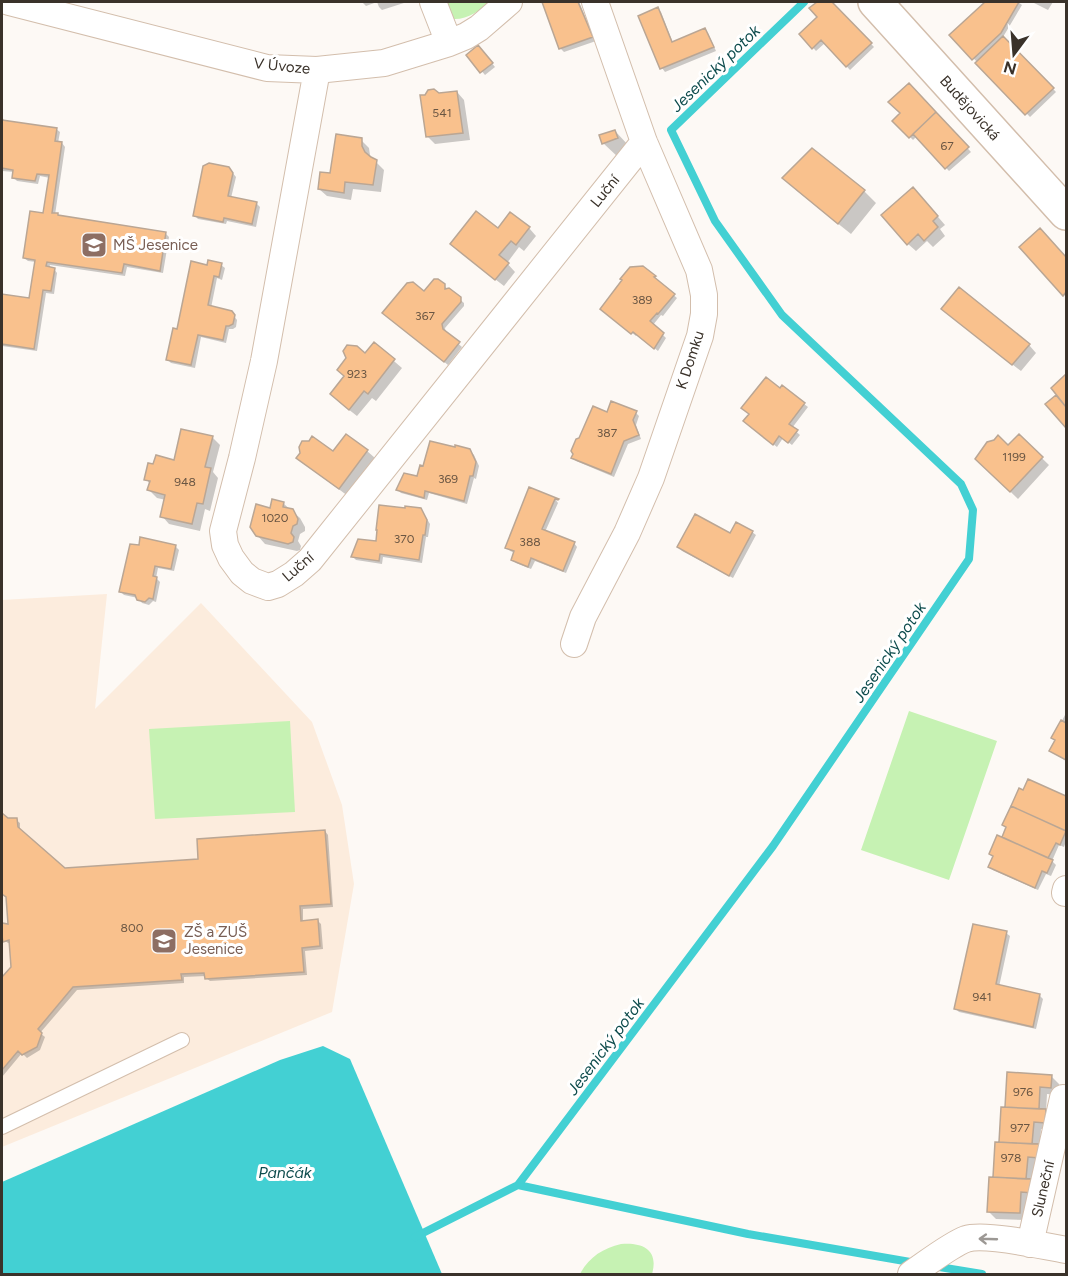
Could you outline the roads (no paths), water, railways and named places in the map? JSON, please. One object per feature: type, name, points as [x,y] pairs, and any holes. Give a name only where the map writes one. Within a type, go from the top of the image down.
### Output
[{"type":"main road","name":"Budějovická","points":[[875,2],[1066,213]]},
{"type":"street","name":"V Úvoze","points":[[9,2],[267,68],[317,70],[384,63],[449,43],[479,28],[509,2]]},
{"type":"street","points":[[433,2],[449,43]]},
{"type":"street","name":"K Domku","points":[[574,644],[583,617],[627,533],[651,478],[700,336],[704,314],[704,295],[699,270],[644,142],[595,2]]},
{"type":"street","name":"Luční","points":[[317,70],[264,362],[223,531],[228,552],[242,573],[252,581],[268,587],[294,574],[310,560],[644,142]]},
{"type":"street","name":"Sluneční","points":[[1030,1244],[1063,1098]]},
{"type":"street","points":[[911,1275],[967,1239],[989,1238],[1066,1250]]},
{"type":"lane","points":[[2,1127],[182,1040]]},
{"type":"water","name":"Pančák","points":[[323,1046],[350,1059],[442,1274],[2,1274],[2,1182],[280,1060]]},
{"type":"waterway","name":"Jesenický potok","points":[[415,1237],[518,1185],[773,846],[969,559],[973,510],[961,484],[782,315],[715,221],[671,130],[804,2]]},
{"type":"waterway","points":[[518,1185],[748,1234],[916,1263]]},
{"type":"waterway","points":[[933,1266],[982,1274]]},
{"type":"place","name":"MŠ Jesenice","points":[[94,245]]},
{"type":"place","name":"ZŠ a ZUŠ Jesenice","points":[[164,941]]}]
